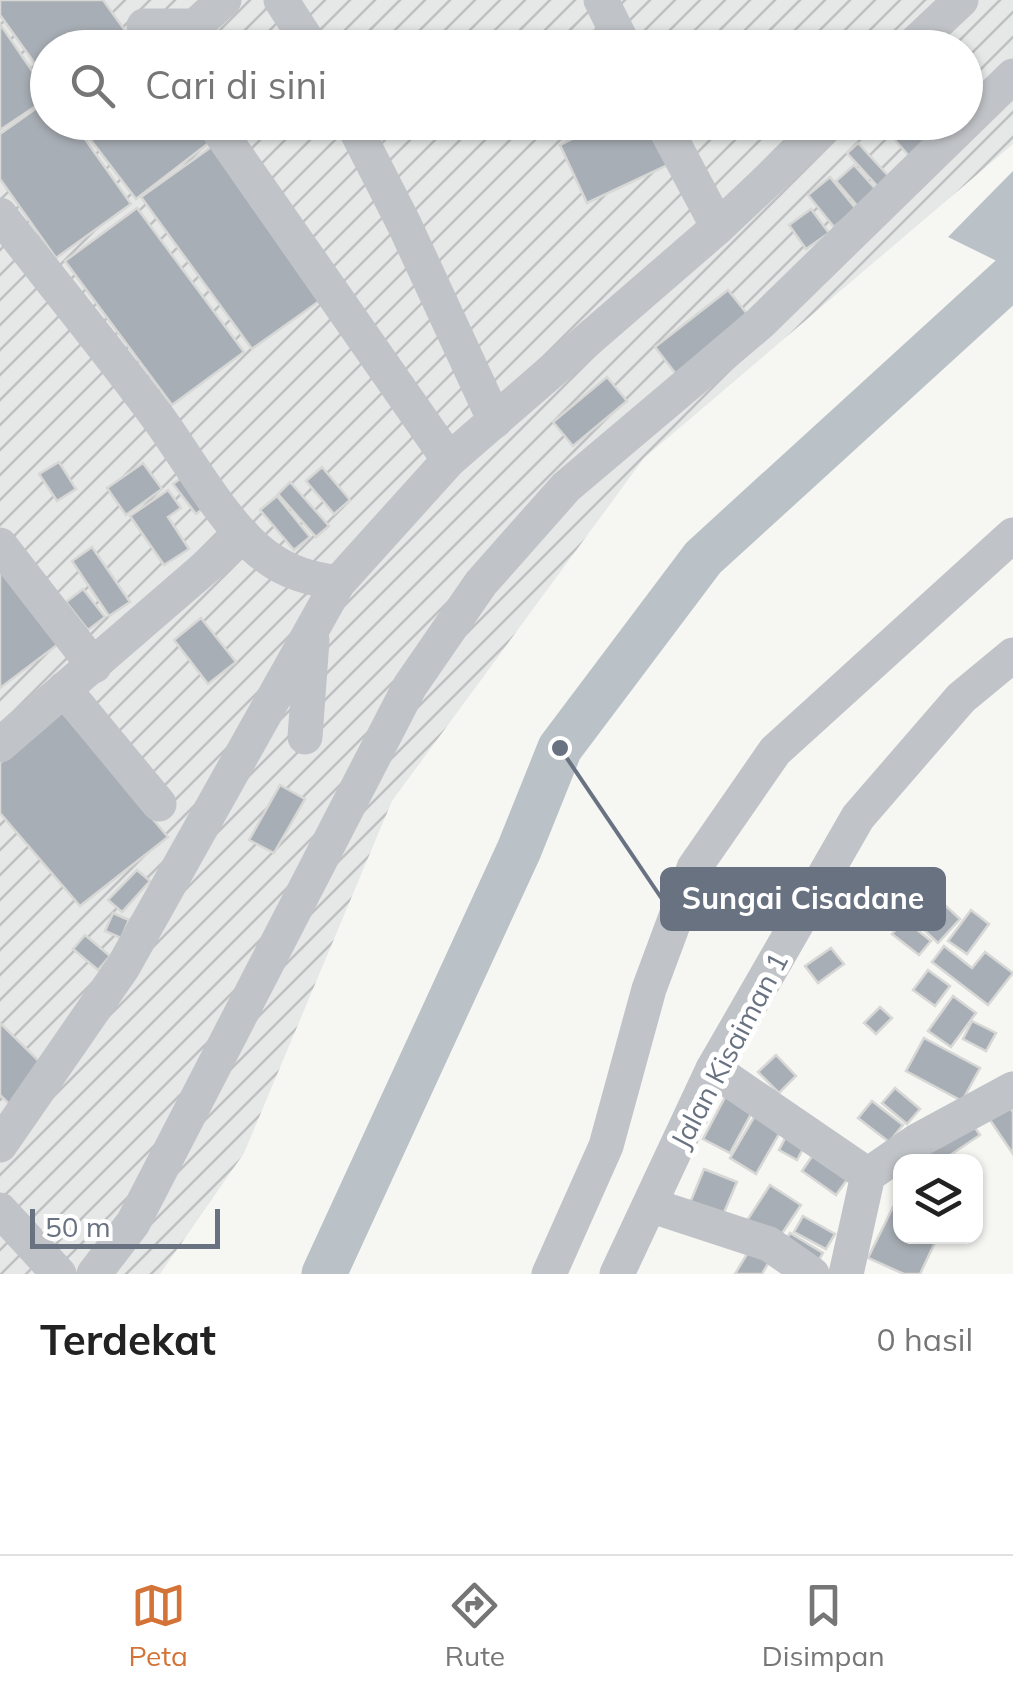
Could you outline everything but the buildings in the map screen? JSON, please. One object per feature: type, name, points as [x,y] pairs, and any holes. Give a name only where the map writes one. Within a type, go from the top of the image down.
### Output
[{"type":"street","points":[[143,24],[195,26],[224,0]]},
{"type":"street","points":[[282,0],[301,30]]},
{"type":"street","points":[[601,0],[616,30]]},
{"type":"street","points":[[929,30],[961,0]]},
{"type":"street","points":[[983,105],[1013,76]]},
{"type":"street","points":[[226,140],[448,460]]},
{"type":"street","points":[[361,140],[495,421]]},
{"type":"street","points":[[672,140],[718,227]]},
{"type":"street","points":[[0,1145],[123,967],[338,583],[448,460],[718,227],[811,140]]},
{"type":"street","points":[[94,1274],[133,1223],[410,686],[482,583],[566,488],[760,323],[947,140]]},
{"type":"street","points":[[0,215],[158,417],[243,536],[287,570],[338,583]]},
{"type":"street","points":[[0,745],[243,536]]},
{"type":"street","points":[[549,1274],[606,1146],[648,989],[694,868],[775,750],[1013,536]]},
{"type":"street","points":[[0,545],[94,666]]},
{"type":"street","points":[[305,737],[312,634]]},
{"type":"street","name":"Jalan Kisaiman 1","points":[[617,1274],[713,1069],[858,817],[961,698],[1013,655]]},
{"type":"street","points":[[64,689],[160,804]]},
{"type":"street","points":[[713,1069],[868,1175]]},
{"type":"street","points":[[846,1274],[868,1175],[916,1141],[1013,1089]]},
{"type":"street","points":[[650,1205],[769,1244],[812,1274]]},
{"type":"street","points":[[0,1210],[59,1274]]},
{"type":"shaded area","points":[[0,0],[1013,0],[1013,144],[644,458],[392,801],[244,1153],[160,1274],[0,1274]]},
{"type":"shaded area","points":[[1013,171],[1013,269],[948,237]]},
{"type":"waterway","points":[[324,1274],[519,850],[560,748],[703,558],[1013,275]]},
{"type":"place","name":"Sungai Cisadane","points":[[560,748]]}]
